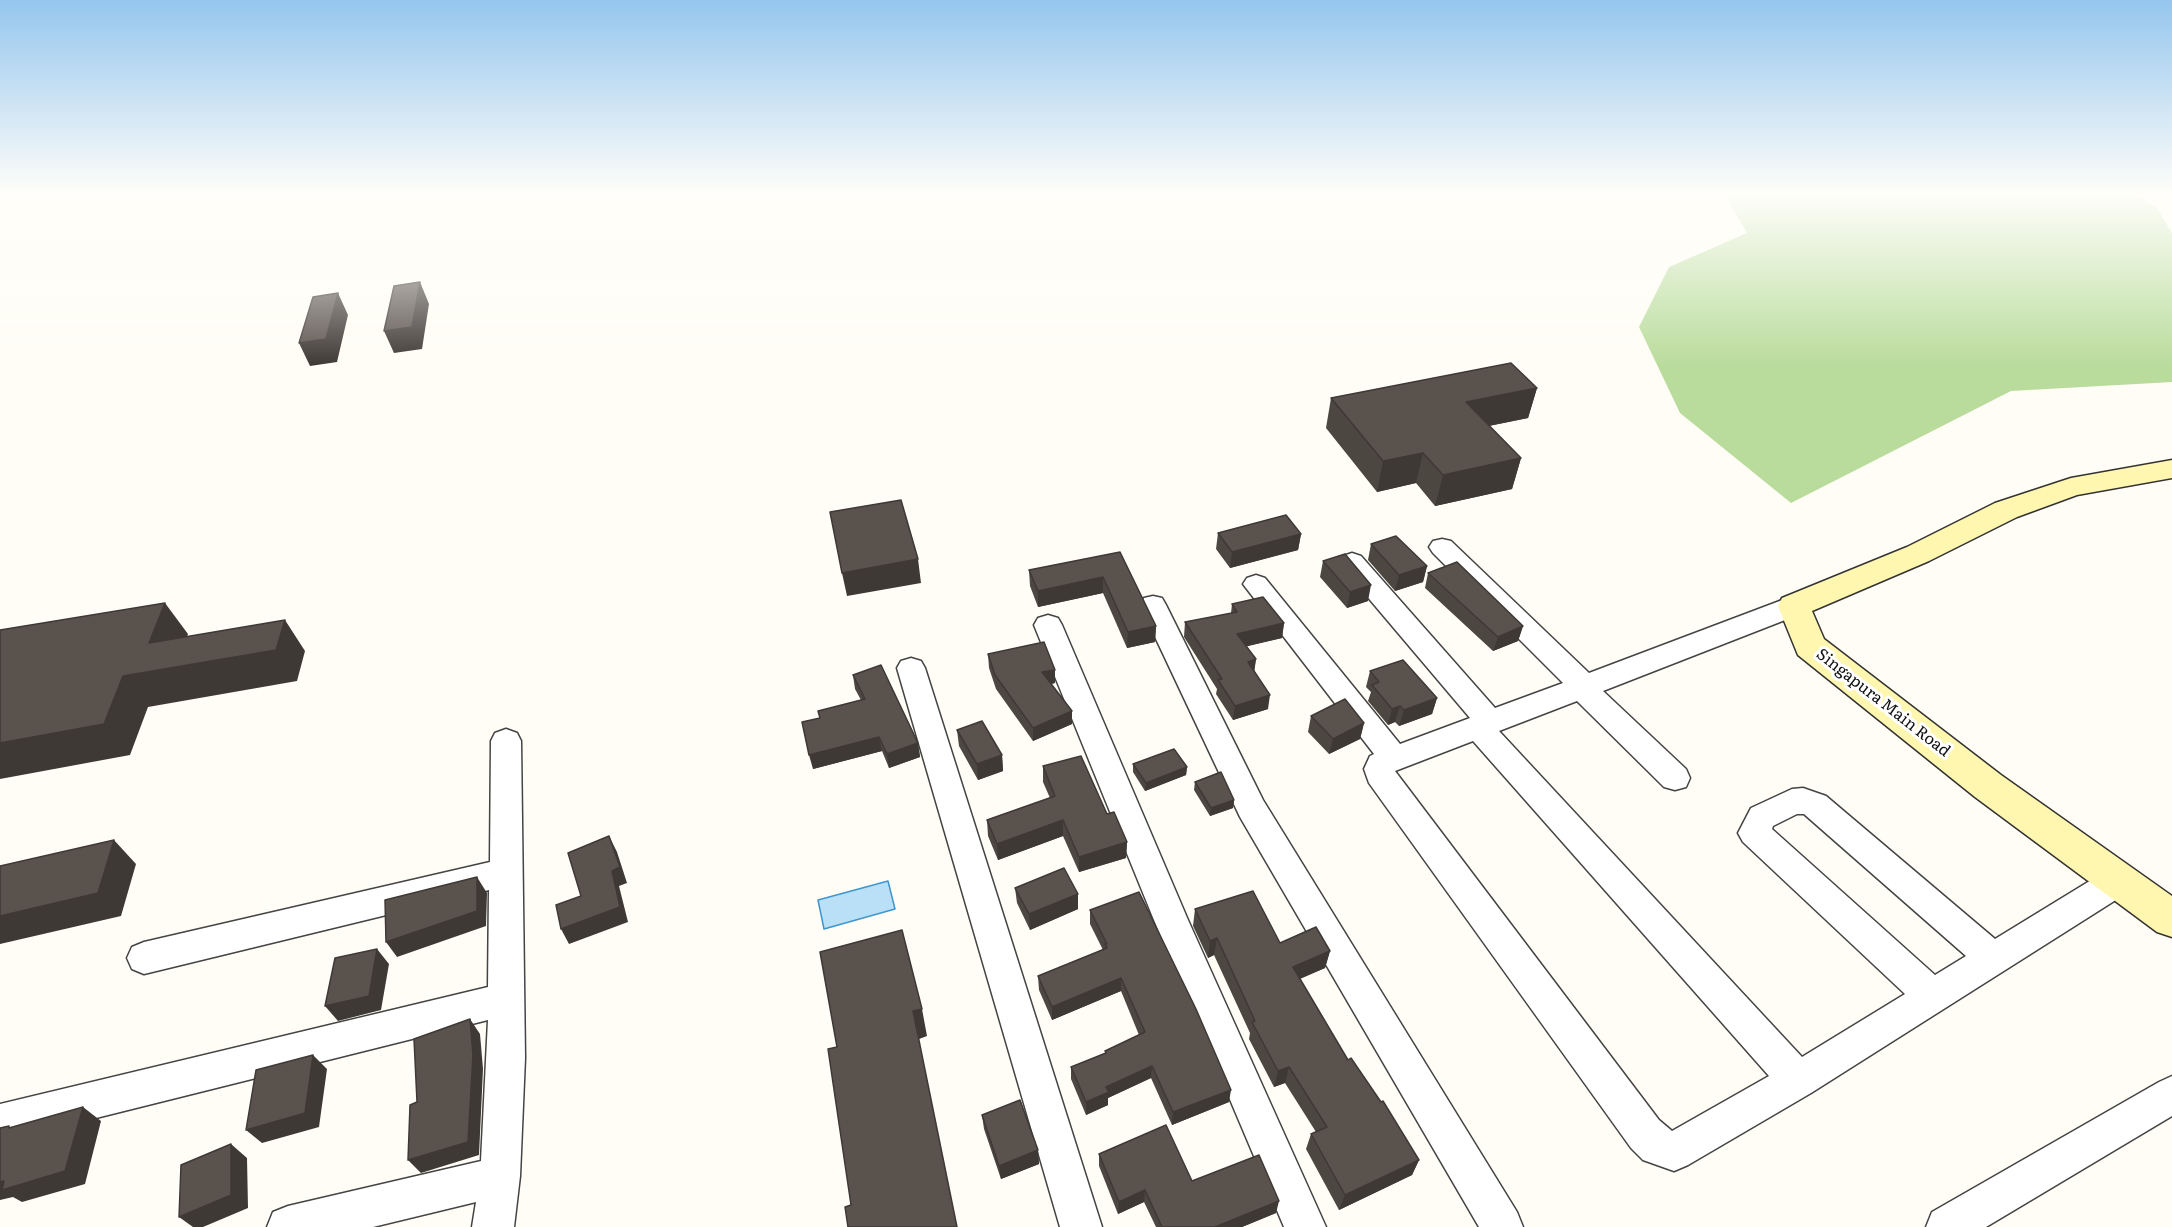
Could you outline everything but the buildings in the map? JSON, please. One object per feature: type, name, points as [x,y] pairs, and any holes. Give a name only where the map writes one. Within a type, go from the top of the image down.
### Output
[{"type":"street","points":[[2118,880],[1797,1080],[1674,1151],[1657,1146],[1645,1134],[1380,774],[1379,769],[1381,764],[1794,606],[1918,554],[2006,510],[2071,487],[2172,468]]},
{"type":"street","points":[[1442,547],[1674,778]]},
{"type":"street","points":[[1352,562],[1484,724],[1797,1080]]},
{"type":"street","points":[[1256,584],[1395,759]]},
{"type":"street","points":[[1153,605],[1251,808],[1502,1227]]},
{"type":"street","name":"Singapura Main Road","points":[[1794,606],[1810,646],[1988,786],[2172,919]]},
{"type":"street","points":[[1048,626],[1171,920],[1305,1227]]},
{"type":"street","points":[[911,668],[1081,1227]]},
{"type":"street","points":[[493,1227],[500,1176],[506,1058],[506,741]]},
{"type":"street","points":[[1932,995],[1754,833],[1762,817],[1792,802],[1803,801],[1815,806],[1993,958]]},
{"type":"street","points":[[144,958],[506,872]]},
{"type":"street","points":[[0,1123],[506,999]]},
{"type":"street","points":[[1947,1227],[2172,1095]]},
{"type":"street","points":[[288,1227],[500,1176]]},
{"type":"green space","points":[[1705,251],[2172,251],[2172,382],[2011,391],[1791,503],[1680,413],[1639,327],[1669,267]]},
{"type":"water","points":[[888,881],[895,909],[824,929],[818,900]]}]
